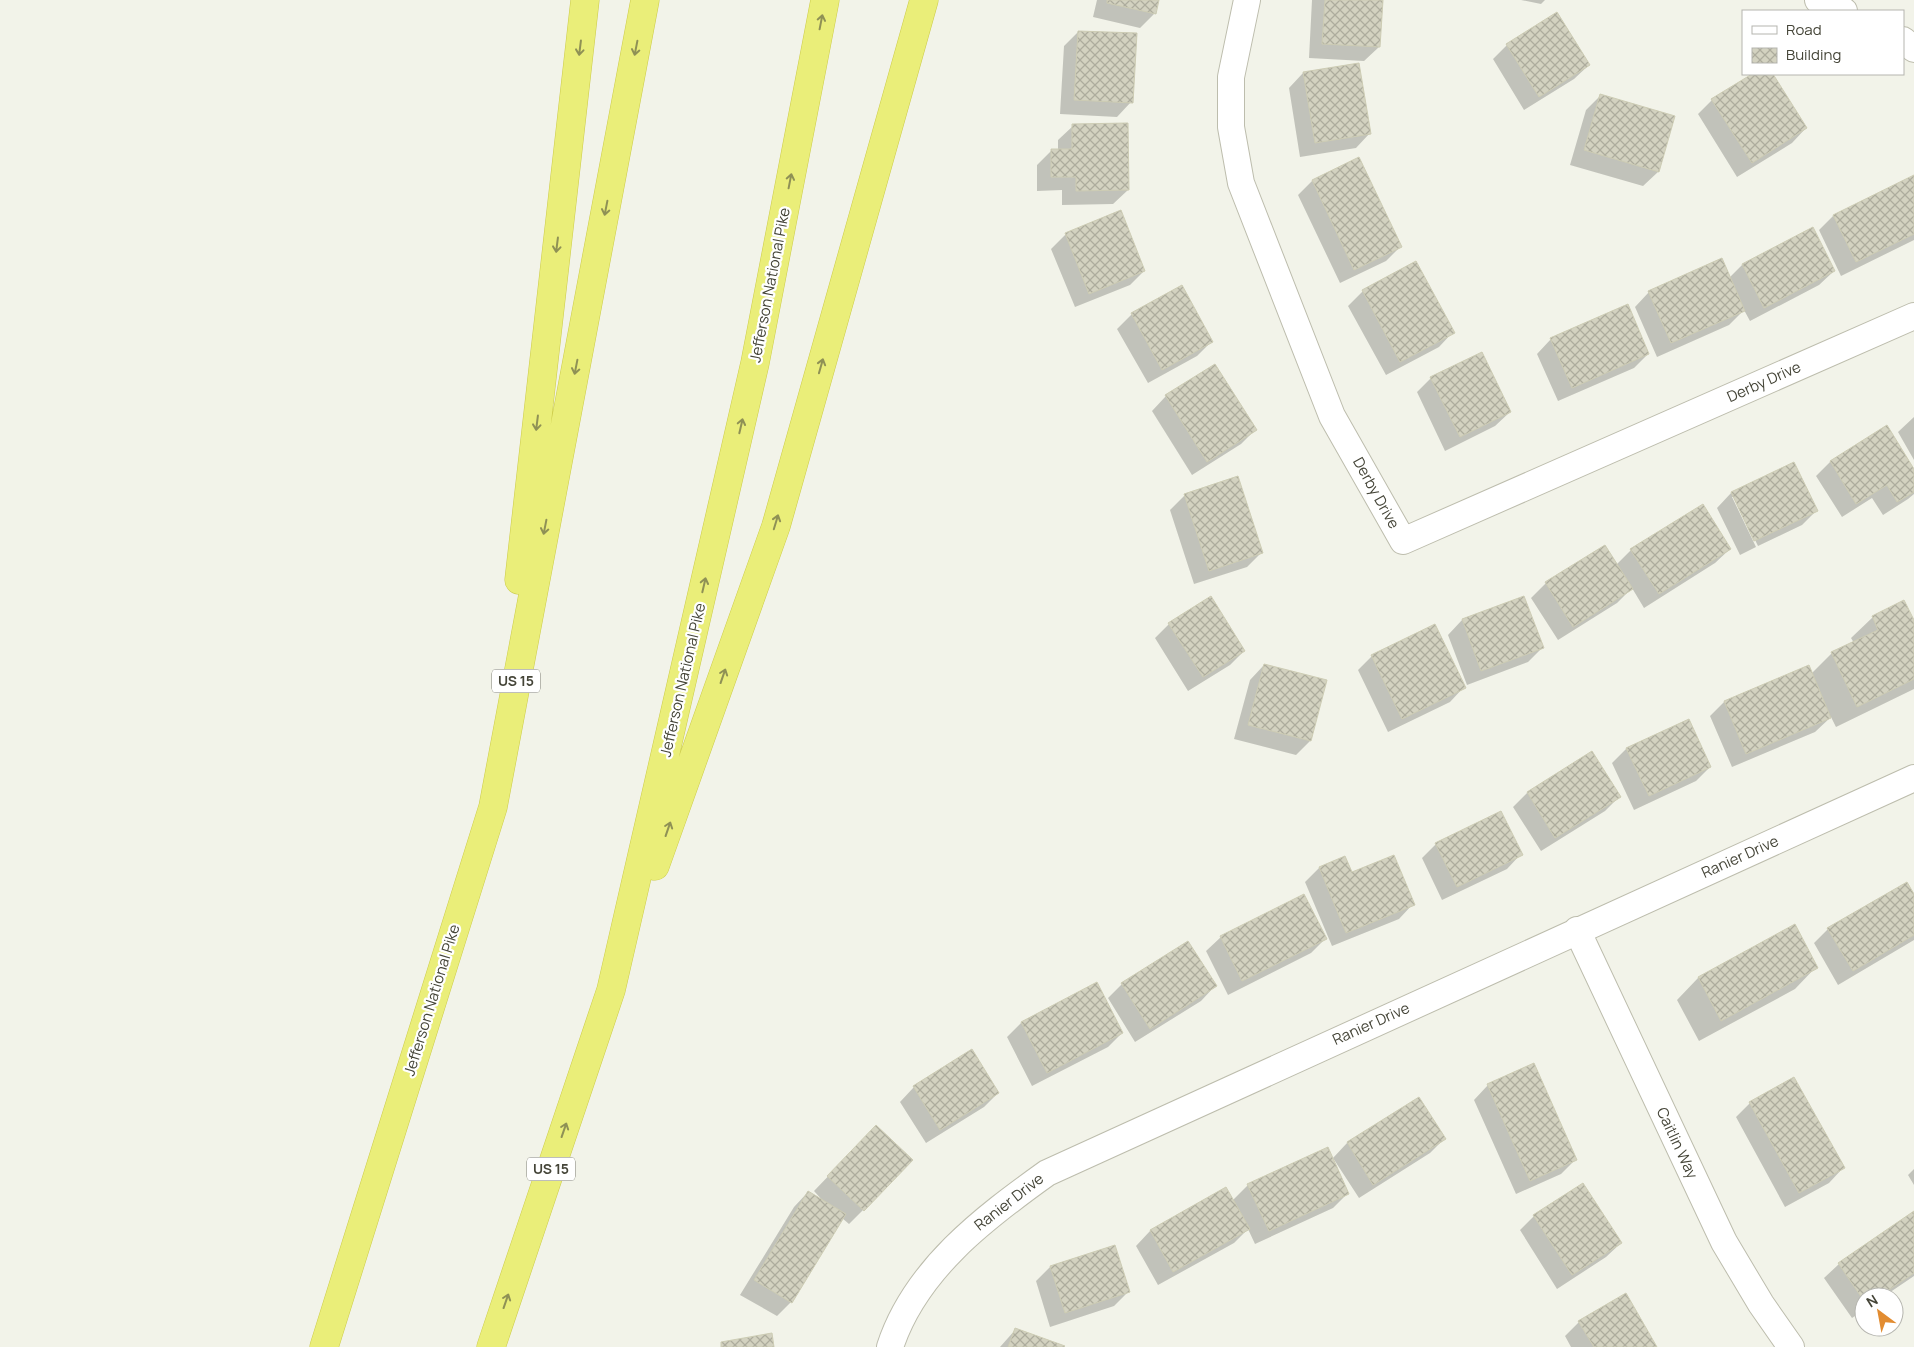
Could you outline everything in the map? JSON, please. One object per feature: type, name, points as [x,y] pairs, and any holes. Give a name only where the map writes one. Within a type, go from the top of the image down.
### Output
[{"type":"highway","points":[[492,807],[585,0]]},
{"type":"highway","name":"Jefferson National Pike","points":[[324,1347],[492,807],[645,0]]},
{"type":"highway","name":"Jefferson National Pike","points":[[491,1347],[611,990],[755,363],[825,0]]},
{"type":"highway","points":[[611,990],[776,526],[924,0]]},
{"type":"street","name":"Derby Drive","points":[[1247,0],[1231,77],[1231,127],[1241,183],[1332,416],[1403,541],[1914,316]]},
{"type":"street","points":[[1818,0],[1842,10]]},
{"type":"street","points":[[1904,41],[1914,49]]},
{"type":"street","name":"Ranier Drive","points":[[890,1347],[908,1306],[929,1276],[972,1230],[1005,1202],[1046,1173],[1914,778]]},
{"type":"street","name":"Caitlin Way","points":[[1577,930],[1724,1242],[1760,1304],[1791,1347]]},
{"type":"building","points":[[1107,0],[1159,0],[1156,14],[1107,3]]},
{"type":"building","points":[[1325,0],[1383,0],[1380,47],[1322,44]]},
{"type":"building","points":[[1557,12],[1590,65],[1539,97],[1506,44]]},
{"type":"building","points":[[1078,31],[1137,33],[1133,103],[1074,100]]},
{"type":"building","points":[[1359,63],[1371,134],[1315,143],[1303,72]]},
{"type":"building","points":[[1750,75],[1774,75],[1807,128],[1752,163],[1711,99]]},
{"type":"building","points":[[1600,94],[1675,116],[1659,172],[1584,150]]},
{"type":"building","points":[[1128,123],[1129,190],[1076,191],[1076,177],[1051,177],[1051,149],[1072,149],[1072,124]]},
{"type":"building","points":[[1359,157],[1402,247],[1354,270],[1312,180]]},
{"type":"building","points":[[1914,175],[1914,234],[1856,262],[1833,215]]},
{"type":"building","points":[[1121,210],[1145,271],[1089,294],[1065,233]]},
{"type":"building","points":[[1813,227],[1835,271],[1764,308],[1742,264]]},
{"type":"building","points":[[1722,258],[1745,311],[1671,343],[1648,291]]},
{"type":"building","points":[[1416,261],[1455,333],[1400,362],[1362,290]]},
{"type":"building","points":[[1182,285],[1213,342],[1162,370],[1131,313]]},
{"type":"building","points":[[1628,304],[1649,354],[1572,388],[1550,338]]},
{"type":"building","points":[[1482,352],[1511,412],[1460,437],[1430,377]]},
{"type":"building","points":[[1215,364],[1257,430],[1207,462],[1165,395]]},
{"type":"building","points":[[1887,425],[1914,469],[1914,492],[1897,502],[1887,485],[1856,504],[1830,461]]},
{"type":"building","points":[[1794,462],[1818,511],[1754,541],[1731,492]]},
{"type":"building","points":[[1238,476],[1263,553],[1209,571],[1184,494]]},
{"type":"building","points":[[1703,504],[1731,549],[1659,594],[1630,549]]},
{"type":"building","points":[[1605,545],[1633,589],[1573,627],[1545,582]]},
{"type":"building","points":[[1211,596],[1245,651],[1203,677],[1168,623]]},
{"type":"building","points":[[1524,596],[1544,648],[1481,671],[1462,619]]},
{"type":"building","points":[[1904,600],[1914,620],[1914,679],[1857,707],[1831,652],[1878,630],[1872,616]]},
{"type":"building","points":[[1435,624],[1466,688],[1402,719],[1371,655]]},
{"type":"building","points":[[1264,664],[1327,680],[1311,741],[1248,725]]},
{"type":"building","points":[[1809,665],[1831,718],[1746,754],[1724,701]]},
{"type":"building","points":[[1689,719],[1711,767],[1649,796],[1626,748]]},
{"type":"building","points":[[1592,751],[1621,797],[1555,838],[1527,792]]},
{"type":"building","points":[[1501,811],[1523,855],[1457,887],[1435,843]]},
{"type":"building","points":[[1394,855],[1415,905],[1346,933],[1319,867],[1345,856],[1352,872]]},
{"type":"building","points":[[1907,882],[1914,894],[1914,935],[1853,971],[1827,928]]},
{"type":"building","points":[[1304,894],[1327,939],[1242,981],[1220,936]]},
{"type":"building","points":[[1795,924],[1818,968],[1721,1021],[1698,977]]},
{"type":"building","points":[[1188,941],[1217,986],[1150,1029],[1121,983]]},
{"type":"building","points":[[1097,982],[1123,1033],[1047,1073],[1021,1022]]},
{"type":"building","points":[[972,1049],[999,1093],[940,1130],[913,1086]]},
{"type":"building","points":[[1534,1063],[1577,1160],[1530,1181],[1487,1084]]},
{"type":"building","points":[[1794,1077],[1845,1168],[1799,1193],[1749,1102]]},
{"type":"building","points":[[1419,1097],[1446,1139],[1373,1185],[1347,1142]]},
{"type":"building","points":[[876,1125],[913,1160],[864,1211],[827,1176]]},
{"type":"building","points":[[1328,1147],[1349,1194],[1269,1231],[1247,1184]]},
{"type":"building","points":[[1583,1183],[1622,1243],[1572,1275],[1533,1215]]},
{"type":"building","points":[[1226,1187],[1250,1229],[1173,1272],[1150,1230]]},
{"type":"building","points":[[808,1191],[846,1214],[792,1303],[754,1280]]},
{"type":"building","points":[[1914,1211],[1914,1273],[1893,1287],[1854,1287],[1838,1263]]},
{"type":"building","points":[[1115,1245],[1130,1292],[1065,1313],[1050,1266]]},
{"type":"building","points":[[1626,1293],[1657,1347],[1594,1347],[1578,1321]]},
{"type":"building","points":[[1015,1328],[1065,1346],[1008,1347]]},
{"type":"building","points":[[772,1333],[774,1347],[721,1347],[721,1342]]}]
